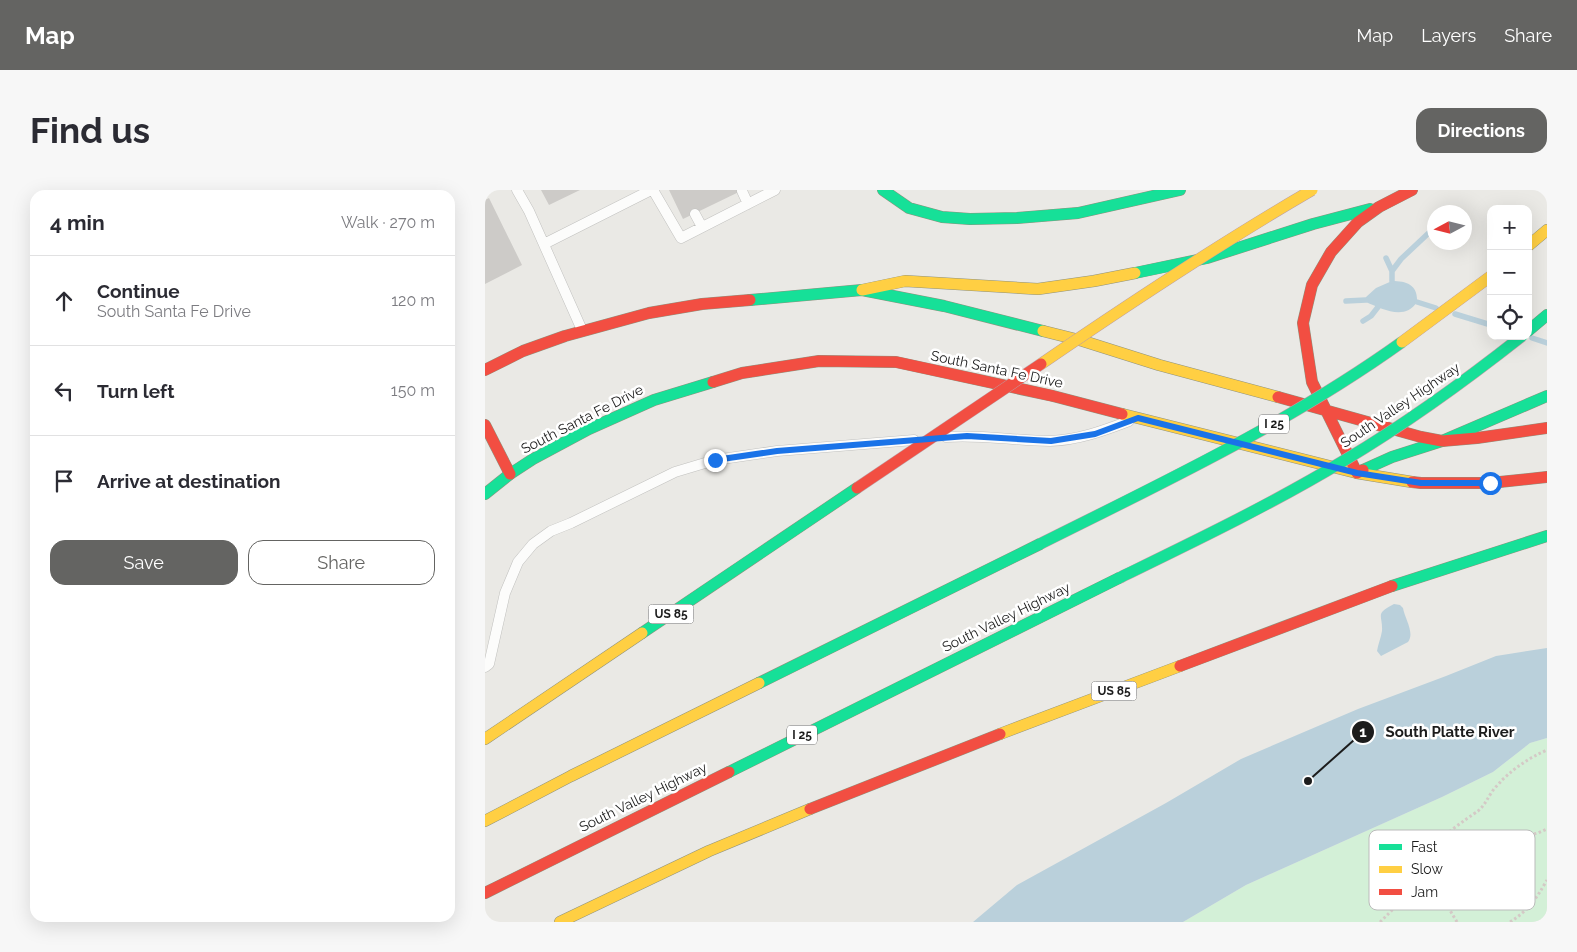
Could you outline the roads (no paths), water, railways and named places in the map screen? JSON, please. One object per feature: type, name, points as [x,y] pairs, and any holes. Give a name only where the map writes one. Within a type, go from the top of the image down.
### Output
[{"type":"main road","points":[[883,190],[909,208],[942,217],[970,219],[1017,218],[1078,213],[1179,190]]},
{"type":"main road","name":"US 85","points":[[485,739],[1153,288],[1251,225],[1312,190]]},
{"type":"main road","points":[[1412,190],[1379,207],[1346,233],[1331,252],[1312,285],[1303,323],[1312,382],[1357,473],[1392,457],[1442,441],[1547,396]]},
{"type":"main road","points":[[485,370],[523,351],[583,331],[649,313],[702,304],[862,290],[905,281],[1038,289],[1094,281],[1207,258],[1313,224],[1379,207]]},
{"type":"main road","points":[[1532,243],[1547,230]]},
{"type":"main road","name":"I 25","points":[[485,821],[578,773],[1202,464],[1342,384],[1410,338],[1487,279]]},
{"type":"main road","points":[[862,290],[944,306],[1083,341],[1159,366],[1421,437],[1442,441],[1547,428]]},
{"type":"main road","points":[[1532,328],[1547,315]]},
{"type":"main road","name":"South Valley Highway","points":[[485,893],[1236,520],[1333,467],[1439,399],[1516,340]]},
{"type":"main road","name":"South Santa Fe Drive","points":[[485,494],[533,459],[589,429],[655,400],[742,373],[819,361],[896,362],[1053,396],[1357,473],[1421,483],[1490,483],[1547,477]]},
{"type":"main road","points":[[485,424],[510,474]]},
{"type":"main road","name":"US 85","points":[[560,922],[653,876],[726,843],[982,743],[1025,724],[1383,589],[1547,536]]},
{"type":"lane","points":[[517,190],[529,210],[583,331]]},
{"type":"lane","points":[[544,244],[652,190],[681,238],[775,190]]},
{"type":"lane","points":[[742,191],[748,204]]},
{"type":"lane","points":[[695,214],[702,228]]},
{"type":"lane","points":[[485,667],[489,664],[505,593],[518,562],[533,544],[551,531],[675,472],[715,460],[777,451],[967,436],[1051,441],[1095,434],[1138,418]]},
{"type":"water","points":[[1392,281],[1411,285],[1417,296],[1417,302],[1412,308],[1406,311],[1393,312],[1366,302],[1366,297],[1376,288]]},
{"type":"water","points":[[1394,604],[1400,605],[1403,608],[1410,630],[1410,638],[1408,642],[1381,656],[1377,651],[1382,631],[1381,615],[1384,610]]},
{"type":"water","points":[[1547,648],[1547,738],[1530,743],[1493,772],[1442,797],[1246,885],[1183,922],[973,922],[1017,885],[1166,803],[1241,759],[1358,709],[1496,656]]},
{"type":"waterway","points":[[1392,271],[1401,259],[1427,235]]},
{"type":"waterway","points":[[1386,258],[1392,271],[1392,281]]},
{"type":"waterway","points":[[1346,301],[1366,300]]},
{"type":"waterway","points":[[1417,302],[1436,308]]},
{"type":"waterway","points":[[1363,321],[1371,316],[1378,307]]},
{"type":"waterway","points":[[1455,314],[1487,324]]},
{"type":"waterway","points":[[1532,338],[1547,343]]},
{"type":"place","name":"South Platte River","points":[[1308,781]]}]
